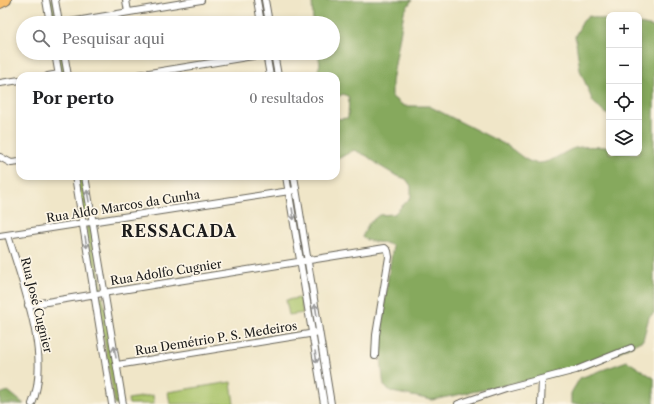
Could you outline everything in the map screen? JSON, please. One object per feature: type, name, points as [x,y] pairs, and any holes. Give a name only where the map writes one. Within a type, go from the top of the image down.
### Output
[{"type":"main road","points":[[0,3],[6,0]]},
{"type":"street","points":[[46,0],[49,16]]},
{"type":"street","points":[[55,0],[58,16]]},
{"type":"street","points":[[126,0],[128,12]]},
{"type":"street","points":[[105,16],[201,0]]},
{"type":"street","points":[[257,0],[260,16]]},
{"type":"street","points":[[265,0],[268,16]]},
{"type":"street","points":[[56,60],[58,72]]},
{"type":"street","points":[[65,60],[67,72]]},
{"type":"street","points":[[155,72],[228,60]]},
{"type":"street","points":[[270,60],[270,72]]},
{"type":"street","points":[[272,60],[277,72]]},
{"type":"street","points":[[0,84],[16,81]]},
{"type":"street","points":[[0,157],[11,163],[16,162]]},
{"type":"street","points":[[76,180],[112,404]]},
{"type":"street","points":[[86,180],[124,404]]},
{"type":"street","points":[[287,180],[312,334],[327,404]]},
{"type":"street","points":[[295,180],[319,332],[327,404]]},
{"type":"street","name":"Rua Aldo Marcos da Cunha","points":[[0,236],[296,190]]},
{"type":"street","name":"Rua José Cugnier","points":[[8,235],[37,340],[40,364],[39,383],[32,404]]},
{"type":"street","name":"Rua Adolfo Cugnier","points":[[28,305],[385,248],[388,251],[389,257],[374,356]]},
{"type":"street","name":"Rua Demétrio P. S. Medeiros","points":[[117,365],[319,332]]},
{"type":"street","points":[[458,404],[506,388],[542,380],[576,370],[632,348]]},
{"type":"street","points":[[541,404],[542,380]]},
{"type":"green space","points":[[49,0],[53,0],[56,16],[51,16]]},
{"type":"green space","points":[[312,0],[412,0],[404,12],[392,82],[392,97],[404,106],[429,106],[506,145],[526,160],[535,163],[546,162],[572,149],[590,146],[606,147],[606,156],[642,156],[642,25],[654,27],[654,313],[649,317],[643,340],[590,366],[552,376],[432,400],[392,392],[384,386],[381,333],[393,246],[385,243],[370,241],[362,237],[369,223],[379,215],[394,214],[411,197],[411,186],[406,179],[395,175],[367,156],[354,150],[340,158],[340,119],[348,118],[349,97],[343,94],[340,96],[340,72],[317,72],[320,64],[319,60],[340,60],[340,16],[313,16]]},
{"type":"green space","points":[[589,16],[606,20],[606,113],[593,102],[580,70],[575,36],[583,21]]},
{"type":"green space","points":[[58,60],[63,60],[65,72],[60,72]]},
{"type":"green space","points":[[78,180],[84,180],[90,218],[84,219]]},
{"type":"green space","points":[[91,226],[102,290],[96,291],[86,227]]},
{"type":"green space","points":[[103,296],[121,404],[115,404],[97,297]]},
{"type":"green space","points":[[300,298],[303,313],[289,315],[286,300]]},
{"type":"green space","points":[[627,361],[654,378],[654,404],[571,404],[571,393],[580,378]]},
{"type":"green space","points":[[231,382],[234,404],[170,404],[168,392]]},
{"type":"green space","points":[[8,391],[24,404],[0,404],[0,394]]},
{"type":"green space","points":[[153,395],[154,404],[129,404],[128,399]]},
{"type":"district","name":"RESSACADA","points":[[179,231]]}]
